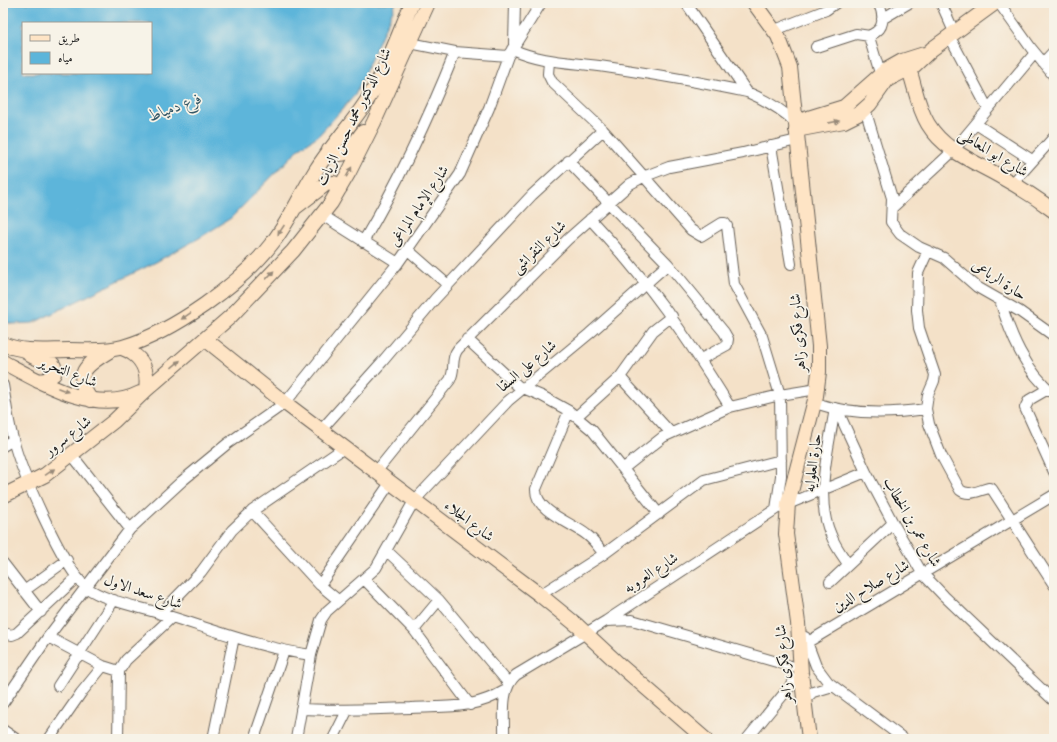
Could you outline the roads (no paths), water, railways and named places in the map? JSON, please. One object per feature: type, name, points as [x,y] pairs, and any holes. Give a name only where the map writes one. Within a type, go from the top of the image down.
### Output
[{"type":"street","name":"شارع الدكتور محمد حسن الزيات","points":[[117,348],[160,332],[177,322],[235,280],[272,243],[329,150],[356,117],[375,87],[412,3]]},
{"type":"street","name":"شارع الدكتور محمد حسن الزيات","points":[[146,390],[205,340],[264,282],[293,251],[322,215],[340,188],[374,122],[428,3]]},
{"type":"street","points":[[511,49],[515,3]]},
{"type":"street","name":"شارع الإمام المراغى","points":[[3,703],[85,586],[130,529],[226,444],[285,403],[398,264],[460,174],[489,108],[511,49],[541,3]]},
{"type":"street","points":[[686,3],[747,92]]},
{"type":"street","name":"شارع فكرى زاهر","points":[[754,3],[775,30],[782,42],[788,60],[818,346],[816,396],[782,506],[798,623],[801,671],[809,739]]},
{"type":"street","points":[[775,30],[820,12],[836,3]]},
{"type":"street","points":[[816,47],[856,34],[870,36],[878,30],[882,19],[878,3]]},
{"type":"street","points":[[882,19],[909,3]]},
{"type":"street","points":[[941,3],[952,35],[988,109]]},
{"type":"street","points":[[796,131],[844,121],[865,109],[887,80],[909,69],[926,54],[995,3]]},
{"type":"street","points":[[999,3],[1034,53],[1054,76]]},
{"type":"street","points":[[870,36],[869,40],[880,73]]},
{"type":"street","points":[[410,43],[455,52],[511,49],[549,61],[605,67],[747,92],[766,99],[782,109],[796,131]]},
{"type":"street","points":[[1043,64],[1054,51]]},
{"type":"street","points":[[363,242],[381,212],[420,133],[455,52]]},
{"type":"street","points":[[893,207],[953,151],[1034,53]]},
{"type":"street","points":[[796,131],[844,107],[880,73],[902,61],[926,54]]},
{"type":"street","points":[[549,61],[548,74],[552,82],[603,130],[643,177],[698,236],[705,235],[722,223],[725,223],[727,226],[734,284],[762,336],[780,395],[782,506]]},
{"type":"street","name":"شارع ابو المعاطى","points":[[909,69],[927,122],[938,138],[953,151],[1012,184],[1054,211]]},
{"type":"street","points":[[865,109],[891,194],[893,207]]},
{"type":"street","points":[[329,150],[339,155],[346,153],[363,132],[374,122]]},
{"type":"street","points":[[976,124],[1032,160]]},
{"type":"street","points":[[321,430],[387,357],[448,285],[532,195],[603,130]]},
{"type":"street","name":"شارع النقراشى","points":[[376,472],[450,380],[454,371],[454,353],[548,258],[624,188],[643,177],[668,167],[771,146],[796,131]]},
{"type":"street","points":[[1012,184],[1054,137]]},
{"type":"street","points":[[771,146],[791,264]]},
{"type":"street","points":[[568,161],[668,264],[728,339],[727,345],[701,359]]},
{"type":"street","points":[[295,207],[326,184],[334,183],[340,188]]},
{"type":"street","name":"حارة الرباعى","points":[[893,207],[891,218],[894,228],[911,242],[944,258],[972,283],[1026,315],[1054,336]]},
{"type":"street","points":[[322,215],[398,264]]},
{"type":"street","points":[[590,219],[625,255],[672,316],[701,359],[730,407]]},
{"type":"street","points":[[408,250],[448,285]]},
{"type":"street","points":[[928,251],[918,273],[917,310],[919,328],[935,375],[928,395],[926,409],[929,424],[960,490],[969,494],[989,488],[992,489],[1054,585]]},
{"type":"street","name":"شارع على السقا","points":[[296,739],[311,655],[321,620],[338,600],[365,580],[376,568],[414,501],[522,388],[589,334],[668,264]]},
{"type":"street","points":[[1000,300],[1015,342],[1051,391],[1029,400],[1025,408],[1054,472]]},
{"type":"street","points":[[604,554],[589,536],[544,507],[536,494],[536,489],[573,414],[620,377],[653,331],[672,316]]},
{"type":"street","points":[[467,339],[510,380],[522,388],[542,396],[573,414],[592,430],[624,468],[659,514]]},
{"type":"street","name":"شارع الجلاء","points":[[205,340],[390,483],[540,594],[705,739]]},
{"type":"street","name":"شارع التحرير","points":[[3,344],[15,349],[27,350],[117,348]]},
{"type":"street","points":[[91,400],[83,387],[82,375],[92,361],[117,348],[130,351],[143,364],[146,372],[146,390]]},
{"type":"street","points":[[27,350],[33,358],[46,360],[54,365],[54,374],[51,378],[38,380]]},
{"type":"street","name":"شارع التحرير","points":[[3,362],[38,380],[91,400],[114,401],[136,395],[146,390]]},
{"type":"street","points":[[620,377],[671,433]]},
{"type":"street","name":"شارع سعد الاول","points":[[3,385],[13,440],[30,484],[52,533],[77,577],[85,586],[96,593],[114,600],[234,637],[284,651],[311,655]]},
{"type":"street","name":"شارع سرور","points":[[3,496],[30,484],[72,455],[127,410],[146,390]]},
{"type":"street","points":[[624,468],[663,437],[671,433],[730,407],[780,395],[816,396],[836,409],[886,412],[926,409]]},
{"type":"street","name":"شارع عمر بن الخطاب","points":[[836,409],[866,472],[922,573],[944,596],[1053,698]]},
{"type":"street","name":"حارة العلوايه","points":[[836,409],[823,488],[824,509],[828,529],[848,564]]},
{"type":"street","points":[[3,446],[13,440]]},
{"type":"street","points":[[160,614],[201,572],[232,530],[252,511],[344,448]]},
{"type":"street","points":[[72,455],[130,529]]},
{"type":"street","points":[[540,594],[604,554],[704,480],[781,460]]},
{"type":"street","name":"شارع العروبه","points":[[301,709],[346,711],[450,708],[489,700],[507,687],[511,679],[521,671],[606,621],[782,506],[823,488],[866,472]]},
{"type":"street","points":[[320,585],[390,483]]},
{"type":"street","name":"شارع صلاح الدين","points":[[808,642],[1054,495]]},
{"type":"street","points":[[252,511],[320,585],[338,600]]},
{"type":"street","points":[[830,582],[893,523]]},
{"type":"street","points":[[387,551],[439,600],[507,687],[506,737]]},
{"type":"street","points":[[24,591],[67,560]]},
{"type":"street","points":[[3,563],[41,612]]},
{"type":"street","points":[[3,633],[14,634],[41,612],[77,577]]},
{"type":"street","points":[[365,580],[414,630],[470,705]]},
{"type":"street","points":[[58,686],[114,600]]},
{"type":"street","points":[[414,630],[439,600]]},
{"type":"street","points":[[118,739],[119,671],[126,660],[172,617]]},
{"type":"street","points":[[606,621],[632,620],[801,671],[747,739]]},
{"type":"street","points":[[798,623],[808,642],[816,666],[833,686],[904,739]]},
{"type":"street","points":[[48,637],[103,666],[119,671]]},
{"type":"street","points":[[213,739],[234,637]]},
{"type":"street","points":[[258,739],[256,737],[256,733],[284,651]]},
{"type":"street","points":[[49,739],[81,693],[103,666]]},
{"type":"street","points":[[804,700],[813,692],[833,686]]},
{"type":"street","points":[[333,739],[346,711]]},
{"type":"street","points":[[3,730],[16,739]]},
{"type":"water","name":"فرع دمياط","points":[[3,3],[396,3],[355,95],[319,135],[300,148],[231,218],[201,237],[156,262],[33,323],[12,324],[3,321]]}]
